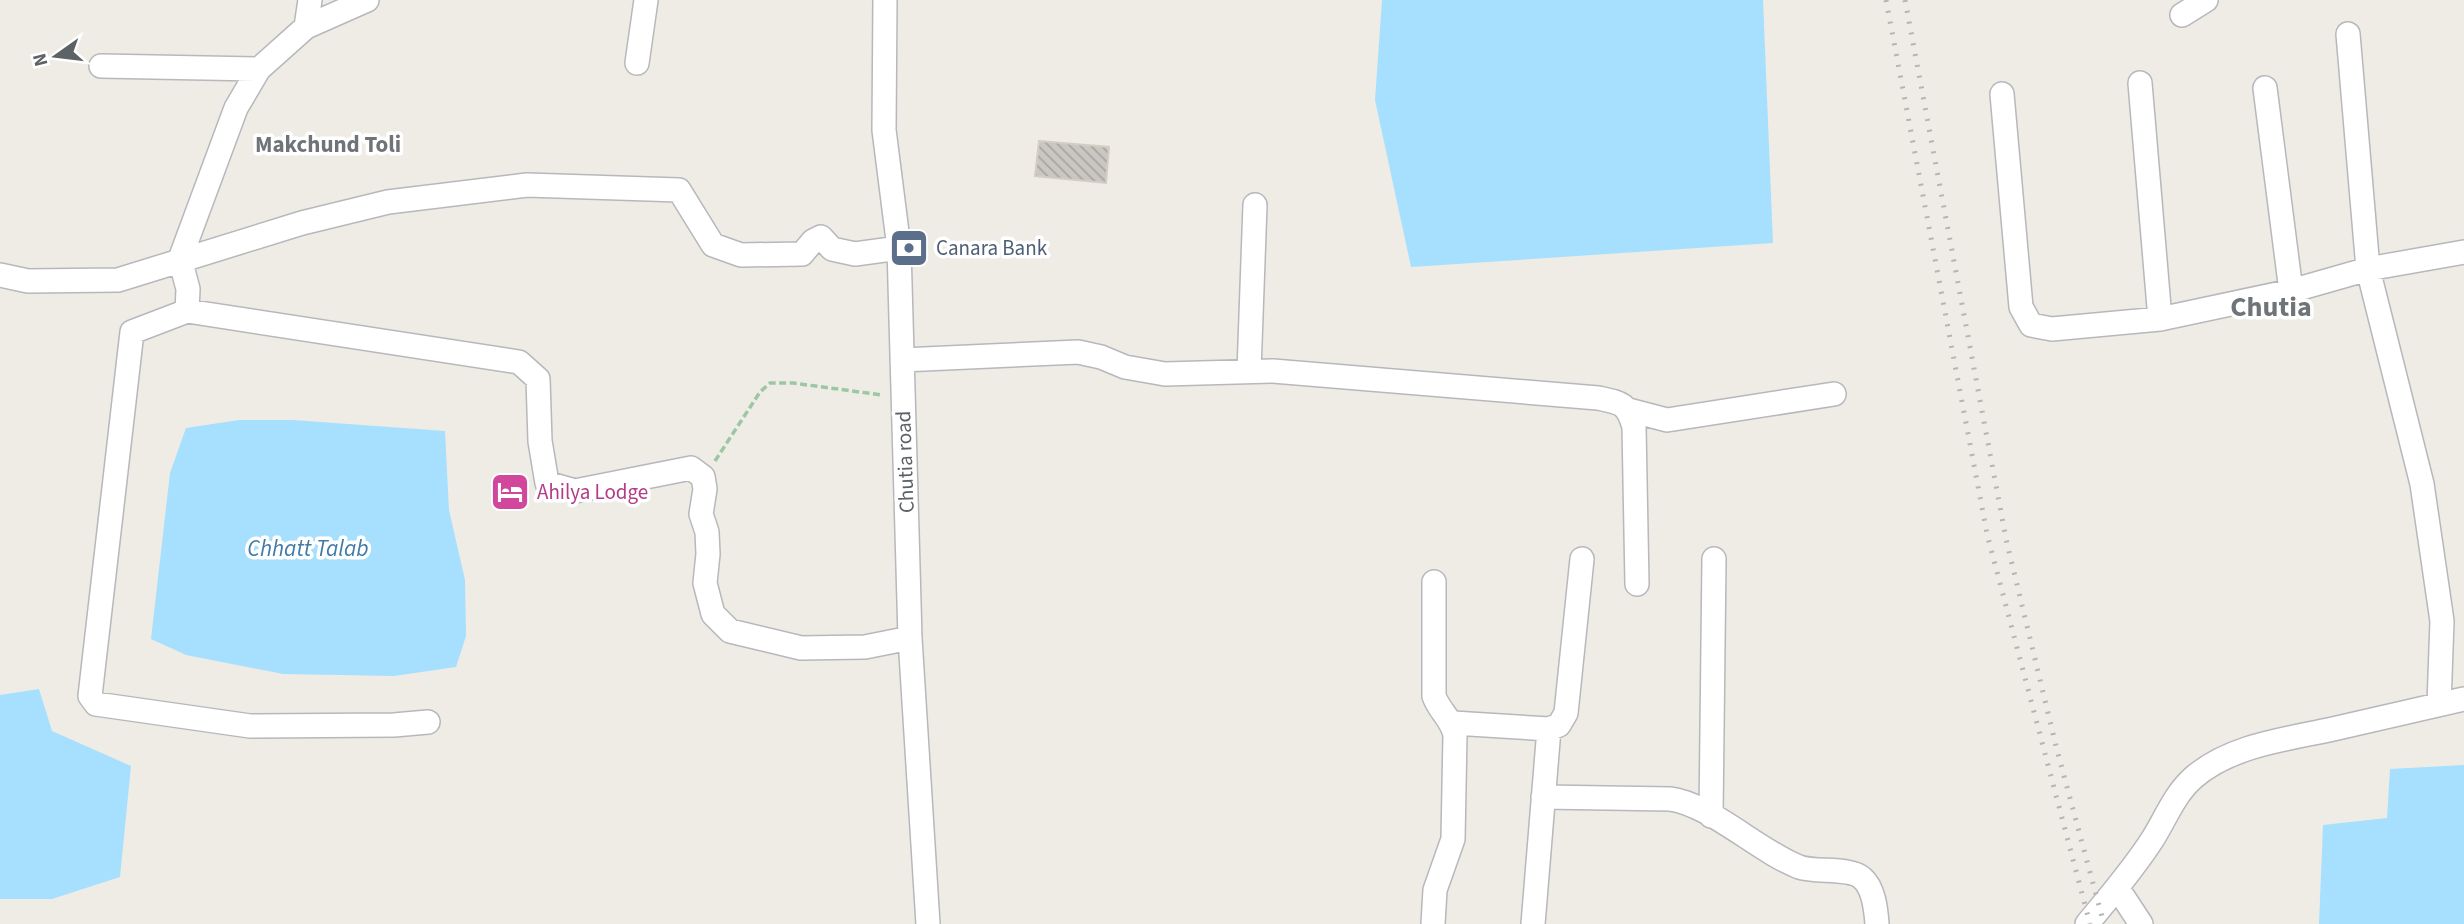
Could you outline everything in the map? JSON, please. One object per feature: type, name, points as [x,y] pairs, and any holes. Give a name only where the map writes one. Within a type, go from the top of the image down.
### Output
[{"type":"street","points":[[306,27],[310,0]]},
{"type":"street","points":[[187,311],[188,289],[180,259],[236,108],[259,69],[306,27],[367,0]]},
{"type":"street","points":[[637,62],[646,0]]},
{"type":"street","name":"Chutia road","points":[[885,0],[884,130],[899,248],[910,638],[928,924]]},
{"type":"street","points":[[2182,15],[2206,0]]},
{"type":"street","points":[[2348,34],[2368,269],[2421,484],[2442,621],[2439,704]]},
{"type":"street","points":[[101,66],[259,69]]},
{"type":"street","points":[[2140,83],[2160,319]]},
{"type":"street","points":[[2265,88],[2291,291]]},
{"type":"street","points":[[2003,94],[2021,307],[2031,325],[2052,329],[2160,319],[2291,291],[2368,269],[2464,252]]},
{"type":"street","points":[[0,275],[28,281],[118,280],[302,223],[388,202],[527,185],[678,190],[713,245],[741,255],[802,254],[813,241],[821,237],[832,249],[855,254],[899,248]]},
{"type":"street","points":[[1249,371],[1255,205]]},
{"type":"street","points":[[428,722],[394,725],[250,726],[96,705],[90,696],[132,332],[187,311],[519,362],[538,379],[540,441],[547,483],[575,491],[691,468],[703,477],[705,489],[701,514],[707,532],[708,554],[705,583],[713,614],[730,631],[801,648],[865,647],[910,638]]},
{"type":"street","points":[[902,360],[1078,352],[1101,356],[1125,368],[1165,373],[1286,372],[1598,398],[1619,402],[1629,410],[1667,419],[1834,394]]},
{"type":"street","points":[[1629,410],[1634,427],[1637,584]]},
{"type":"street","points":[[1453,723],[1549,729],[1559,725],[1566,713],[1582,559]]},
{"type":"street","points":[[1711,816],[1714,559]]},
{"type":"street","points":[[1433,924],[1435,890],[1453,839],[1455,735],[1453,723],[1438,707],[1434,696],[1434,582]]},
{"type":"street","points":[[2087,924],[2118,889],[2154,838],[2176,796],[2194,777],[2215,762],[2278,741],[2464,699]]},
{"type":"street","points":[[1533,924],[1549,729]]},
{"type":"street","points":[[1543,797],[1670,799],[1689,803],[1777,857],[1818,872],[1861,877],[1868,886],[1876,910],[1877,924]]},
{"type":"street","points":[[2118,889],[2141,924]]},
{"type":"path","points":[[703,477],[723,451],[760,392],[770,383],[793,383],[904,397]]},
{"type":"water","points":[[1382,0],[1763,0],[1773,243],[1411,267],[1375,100]]},
{"type":"water","name":"Chhatt Talab","points":[[239,420],[293,420],[445,431],[449,510],[465,580],[466,636],[456,667],[394,676],[283,674],[186,655],[151,639],[170,473],[186,428]]},
{"type":"water","points":[[39,689],[52,731],[131,766],[120,877],[52,899],[0,899],[0,695]]},
{"type":"water","points":[[2464,765],[2464,924],[2319,924],[2323,825],[2387,818],[2390,769]]},
{"type":"building","points":[[1039,141],[1109,147],[1106,183],[1035,176]]},
{"type":"railway","points":[[1886,0],[1987,534],[2090,924]]},
{"type":"railway","points":[[1905,0],[2006,539],[2057,750],[2104,924]]},
{"type":"place","name":"Canara Bank","points":[[909,248]]},
{"type":"place","name":"Ahilya Lodge","points":[[510,492]]},
{"type":"district","name":"Makchund Toli","points":[[328,144]]},
{"type":"district","name":"Chutia","points":[[2271,306]]}]
